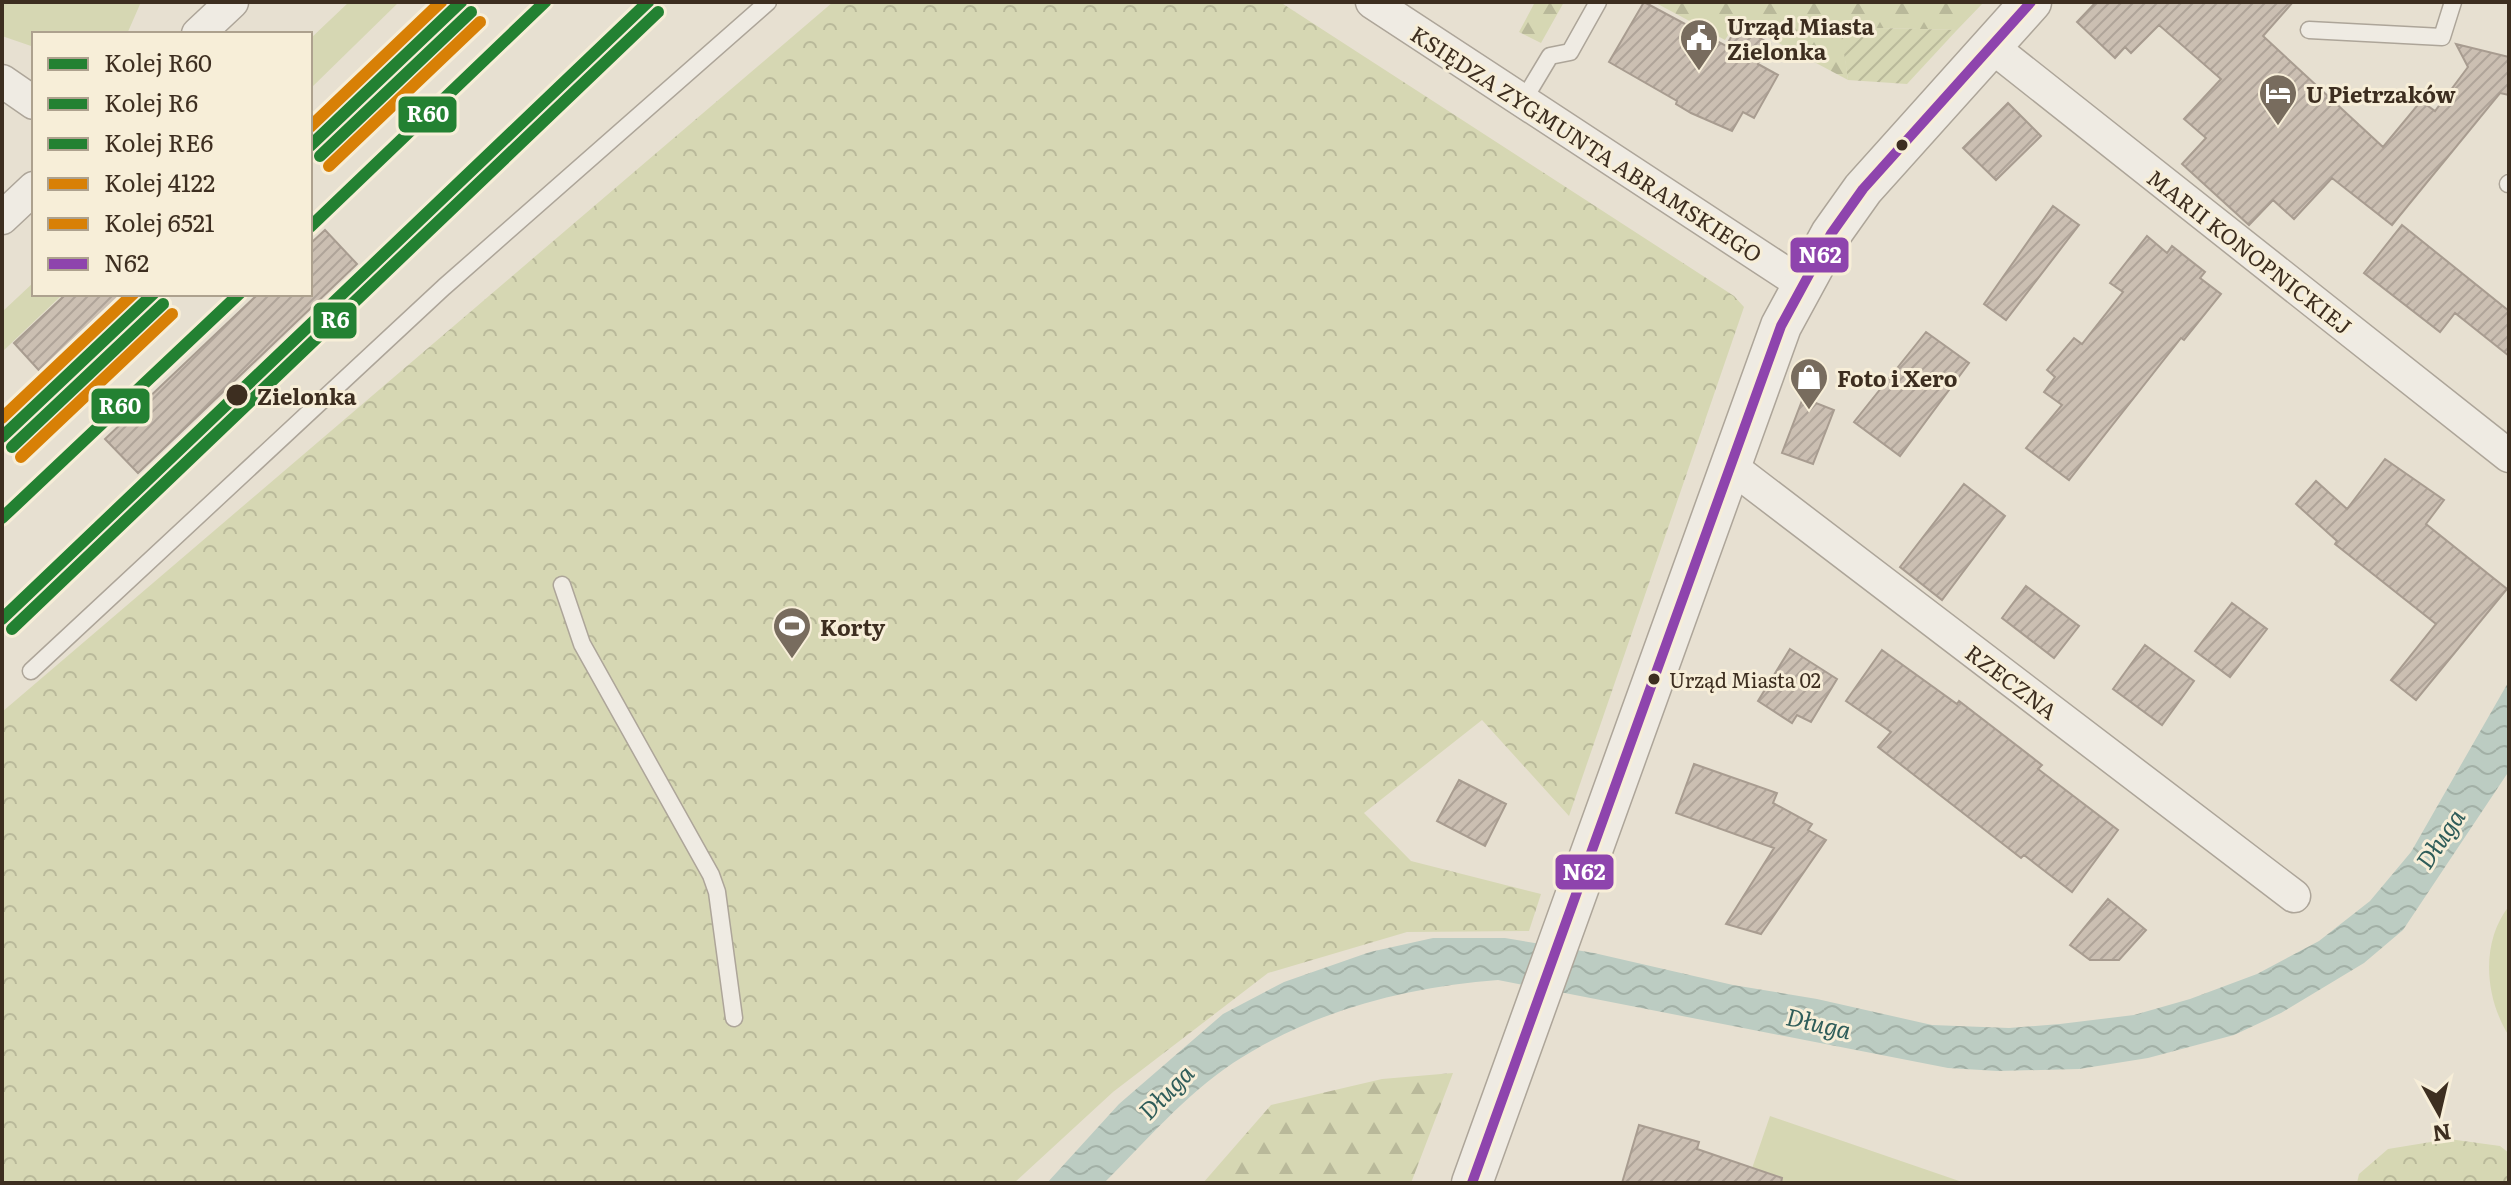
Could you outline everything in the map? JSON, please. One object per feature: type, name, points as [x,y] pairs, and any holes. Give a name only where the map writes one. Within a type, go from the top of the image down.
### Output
[{"type":"street","points":[[200,32],[232,2]]},
{"type":"street","points":[[1472,1183],[1760,377],[1802,284],[1831,234],[1863,189],[2031,2]]},
{"type":"street","name":"KSIĘDZA ZYGMUNTA ABRAMSKIEGO","points":[[1384,5],[1523,101],[1802,284]]},
{"type":"street","name":"MARII KONOPNICKIEJ","points":[[1991,46],[2509,456]]},
{"type":"street","points":[[2,81],[32,102]]},
{"type":"street","points":[[2,218],[32,190]]},
{"type":"street","name":"RZECZNA","points":[[1729,465],[2294,896]]},
{"type":"lane","points":[[31,671],[444,287],[768,2]]},
{"type":"lane","points":[[1523,101],[1550,56],[1570,52],[1598,2]]},
{"type":"lane","points":[[2309,30],[2442,37],[2453,2]]},
{"type":"lane","points":[[562,585],[582,644],[711,875],[717,892],[734,1018]]},
{"type":"green space","points":[[2,2],[141,2],[128,32],[32,32],[32,46],[2,36]]},
{"type":"green space","points":[[349,2],[399,2],[312,87],[312,37]]},
{"type":"green space","points":[[833,2],[1280,2],[1734,296],[1744,307],[1569,816],[1482,720],[1364,813],[1411,861],[1541,894],[1529,931],[1407,932],[1268,973],[1113,1092],[1014,1183],[2,1183],[2,712]]},
{"type":"green space","points":[[1535,2],[1564,2],[1541,43],[1519,32]]},
{"type":"green space","points":[[1654,2],[1984,2],[1957,30],[1841,27],[1848,80],[1737,21],[1725,40]]},
{"type":"green space","points":[[1840,27],[1957,30],[1907,84],[1848,80]]},
{"type":"green space","points":[[32,284],[32,296],[61,296],[2,352],[2,312]]},
{"type":"green space","points":[[2509,906],[2509,1036],[2495,1005],[2489,971],[2493,937]]},
{"type":"green space","points":[[1453,1073],[1411,1183],[1203,1183],[1271,1105],[1382,1079]]},
{"type":"green space","points":[[1770,1116],[1965,1183],[1747,1183]]},
{"type":"green space","points":[[2449,1139],[2500,1146],[2509,1153],[2509,1183],[2357,1183],[2359,1174],[2388,1149]]},
{"type":"water","name":"Długa","points":[[2509,681],[2509,771],[2403,930],[2364,963],[2281,1013],[2234,1035],[2148,1058],[2079,1069],[1998,1071],[1948,1068],[1498,980],[1463,983],[1361,1005],[1295,1029],[1233,1063],[1198,1089],[1104,1183],[1047,1183],[1119,1104],[1223,1014],[1284,982],[1370,952],[1433,938],[1505,938],[1594,953],[1932,1025],[2009,1028],[2060,1024],[2134,1015],[2190,999],[2257,974],[2319,941],[2370,901],[2411,852]]},
{"type":"building","name":"Urząd Miasta Zielonka","points":[[1644,2],[1726,46],[1738,25],[1770,44],[1758,64],[1778,75],[1754,118],[1743,112],[1732,131],[1691,113],[1676,104],[1677,101],[1609,62]]},
{"type":"building","points":[[2096,2],[2293,2],[2263,36],[2383,147],[2421,101],[2435,111],[2468,67],[2456,44],[2509,57],[2509,95],[2500,93],[2392,225],[2332,178],[2294,219],[2273,200],[2249,225],[2182,164],[2206,138],[2184,119],[2221,79],[2159,25],[2131,53],[2125,47],[2115,58],[2077,22]]},
{"type":"building","points":[[2008,103],[2041,136],[1996,180],[1963,148]]},
{"type":"building","points":[[2053,206],[2079,225],[2006,320],[1984,304]]},
{"type":"building","points":[[2402,225],[2509,311],[2509,356],[2455,313],[2440,332],[2364,273]]},
{"type":"building","points":[[325,230],[357,264],[138,473],[105,439],[256,296],[312,296],[312,242]]},
{"type":"building","points":[[2147,236],[2167,253],[2172,246],[2205,272],[2200,278],[2221,294],[2184,340],[2181,338],[2069,480],[2026,448],[2062,405],[2044,392],[2055,377],[2047,370],[2074,338],[2082,344],[2123,292],[2110,283]]},
{"type":"building","points":[[64,296],[132,296],[46,378],[14,343]]},
{"type":"building","points":[[1926,332],[1969,363],[1900,456],[1854,422]]},
{"type":"building","points":[[1803,398],[1834,410],[1813,464],[1782,453]]},
{"type":"building","points":[[2385,459],[2444,500],[2426,524],[2507,589],[2416,700],[2391,680],[2436,624],[2335,544],[2337,541],[2296,504],[2316,481],[2347,509]]},
{"type":"building","points":[[1964,484],[2005,516],[1942,600],[1900,567]]},
{"type":"building","points":[[2026,586],[2079,626],[2054,658],[2002,618]]},
{"type":"building","points":[[2232,603],[2267,629],[2230,677],[2195,651]]},
{"type":"building","points":[[2145,645],[2194,681],[2162,725],[2113,689]]},
{"type":"building","points":[[1790,649],[1837,679],[1811,722],[1797,715],[1792,723],[1758,701]]},
{"type":"building","points":[[1882,650],[1957,704],[1959,701],[2042,765],[2038,769],[2118,830],[2072,892],[2024,855],[2021,858],[1878,747],[1891,732],[1846,701]]},
{"type":"building","points":[[1694,764],[1777,793],[1773,803],[1812,824],[1808,830],[1826,840],[1761,934],[1726,924],[1774,848],[1676,813]]},
{"type":"building","points":[[1459,780],[1506,804],[1485,846],[1437,821]]},
{"type":"building","points":[[2108,899],[2146,930],[2119,960],[2090,960],[2070,945]]},
{"type":"building","points":[[1639,1125],[1699,1142],[1697,1149],[1782,1178],[1781,1183],[1622,1183]]},
{"type":"rail line","name":"4122","points":[[312,125],[441,2]]},
{"type":"rail line","name":"RE6","points":[[312,144],[461,2]]},
{"type":"rail line","name":"R60","points":[[312,225],[545,2]]},
{"type":"rail line","name":"R60","points":[[2,619],[648,2]]},
{"type":"rail line","name":"R6","points":[[320,156],[471,12]]},
{"type":"rail line","name":"R6","points":[[12,629],[658,12]]},
{"type":"rail line","name":"6521","points":[[329,166],[480,22]]},
{"type":"rail line","name":"4122","points":[[2,418],[131,296]]},
{"type":"rail line","name":"RE6","points":[[2,437],[151,296]]},
{"type":"rail line","name":"R60","points":[[2,518],[237,296]]},
{"type":"rail line","name":"R6","points":[[12,447],[163,304]]},
{"type":"rail line","name":"6521","points":[[21,457],[172,314]]},
{"type":"transit line","name":"N62","points":[[1472,1183],[1781,326],[1831,234],[1863,189],[2031,2]]},
{"type":"place","name":"Urząd Miasta Zielonka","points":[[1699,72]]},
{"type":"place","name":"U Pietrzaków","points":[[2278,127]]},
{"type":"place","name":"Zielonka","points":[[237,395]]},
{"type":"place","name":"Foto i Xero","points":[[1809,411]]},
{"type":"place","name":"Korty","points":[[792,660]]},
{"type":"place","name":"Urząd Miasta 02","points":[[1654,679]]}]
